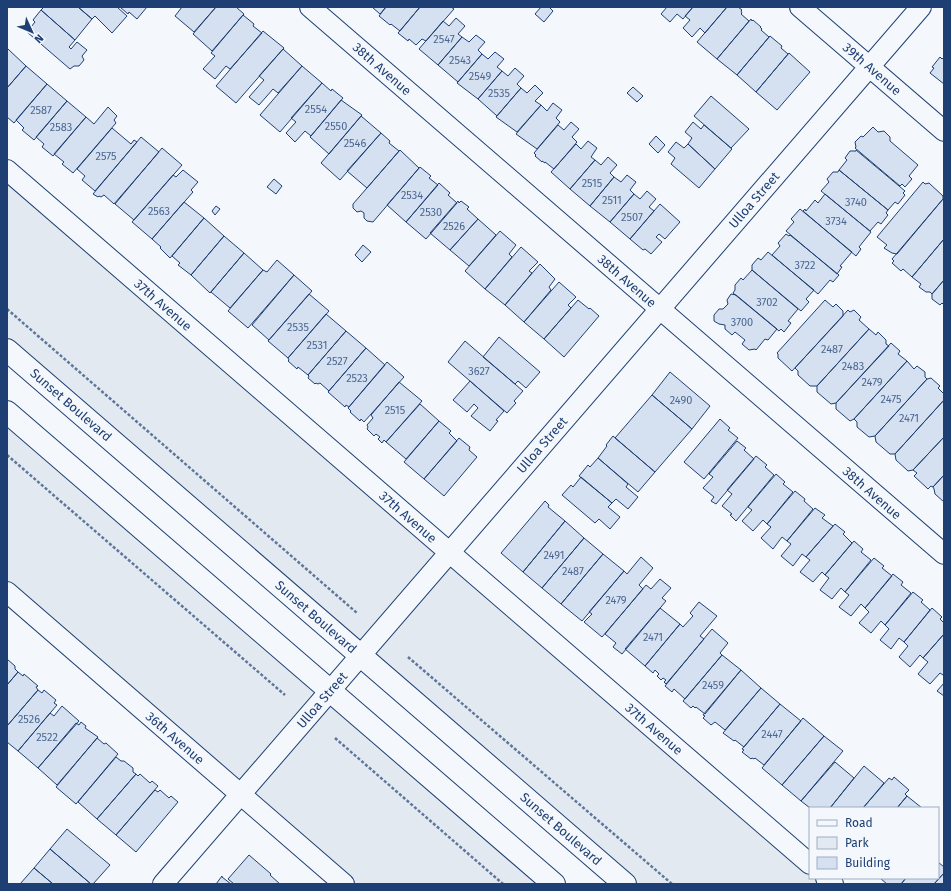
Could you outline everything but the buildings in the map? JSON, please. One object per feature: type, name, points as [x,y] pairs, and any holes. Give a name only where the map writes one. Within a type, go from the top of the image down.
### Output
[{"type":"main road","name":"Sunset Boulevard","points":[[7,350],[625,884]]},
{"type":"main road","points":[[7,412],[554,884]]},
{"type":"street","name":"38th Avenue","points":[[310,7],[944,554]]},
{"type":"street","name":"39th Avenue","points":[[800,7],[944,131]]},
{"type":"street","name":"Ulloa Street","points":[[164,884],[921,7]]},
{"type":"street","name":"37th Avenue","points":[[7,170],[809,863]]},
{"type":"street","name":"36th Avenue","points":[[7,592],[344,884]]},
{"type":"path","points":[[7,309],[358,613]]},
{"type":"path","points":[[7,455],[285,696]]},
{"type":"path","points":[[408,657],[672,884]]},
{"type":"path","points":[[335,738],[503,884]]},
{"type":"green space","points":[[7,170],[809,863],[809,879],[828,879],[834,884],[625,884],[7,350]]},
{"type":"green space","points":[[7,412],[554,884],[343,884],[7,592]]}]
